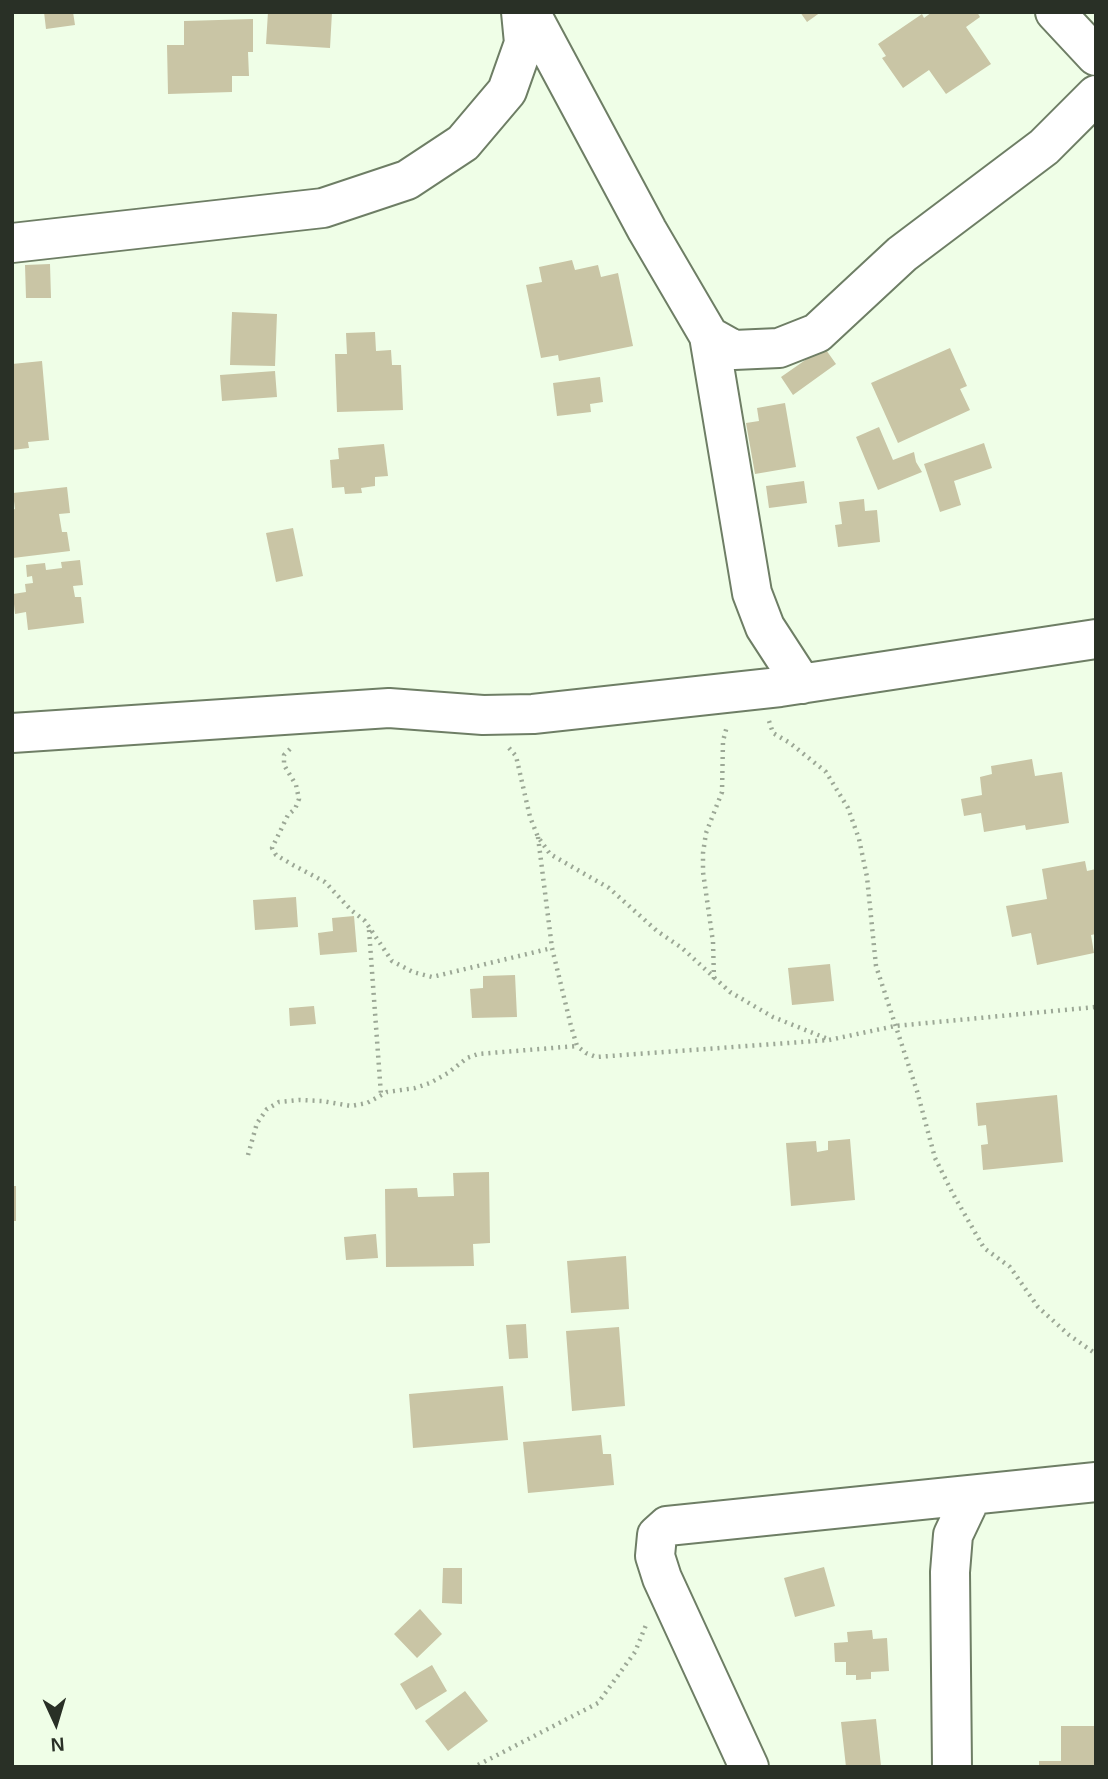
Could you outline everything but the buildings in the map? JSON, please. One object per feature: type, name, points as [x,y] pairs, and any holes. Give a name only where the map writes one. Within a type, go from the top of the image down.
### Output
[{"type":"street","points":[[12,243],[323,208],[407,180],[463,143],[507,91],[524,43],[522,12]]},
{"type":"street","points":[[530,12],[647,230],[709,337],[752,593],[791,685]]},
{"type":"street","points":[[1055,12],[1096,56]]},
{"type":"street","points":[[709,337],[734,350],[779,348],[817,333],[902,254],[1044,146],[1096,95]]},
{"type":"street","points":[[732,693],[748,672],[765,627]]},
{"type":"street","points":[[12,733],[389,708],[483,715],[533,714],[732,693],[1096,639]]},
{"type":"street","points":[[749,1767],[662,1578],[655,1556],[657,1535],[667,1526],[1096,1482]]},
{"type":"street","points":[[953,1767],[950,1572],[953,1535],[972,1495]]},
{"type":"path","points":[[791,685],[769,721],[770,729],[826,772],[848,808],[859,839],[867,877],[876,966],[917,1091],[935,1158],[984,1248],[1010,1267],[1038,1307],[1069,1335],[1096,1354]]},
{"type":"path","points":[[714,979],[713,942],[703,872],[703,853],[706,833],[722,792],[723,741],[732,693]]},
{"type":"path","points":[[318,713],[284,755],[284,765],[296,785],[299,799],[272,848],[276,855],[325,881],[351,910],[365,920],[392,961],[413,972],[432,977],[552,948]]},
{"type":"path","points":[[483,715],[516,756],[530,817],[538,837],[550,854],[609,888],[730,992],[773,1017],[829,1040]]},
{"type":"path","points":[[538,837],[552,948],[577,1046],[586,1054],[596,1057],[829,1040],[895,1026],[1096,1007]]},
{"type":"path","points":[[369,929],[381,1096]]},
{"type":"path","points":[[248,1155],[257,1124],[267,1109],[279,1102],[322,1101],[351,1106],[367,1103],[381,1096],[429,1083],[467,1058],[478,1054],[577,1046]]},
{"type":"path","points":[[478,1765],[598,1703],[635,1652],[662,1578]]}]
